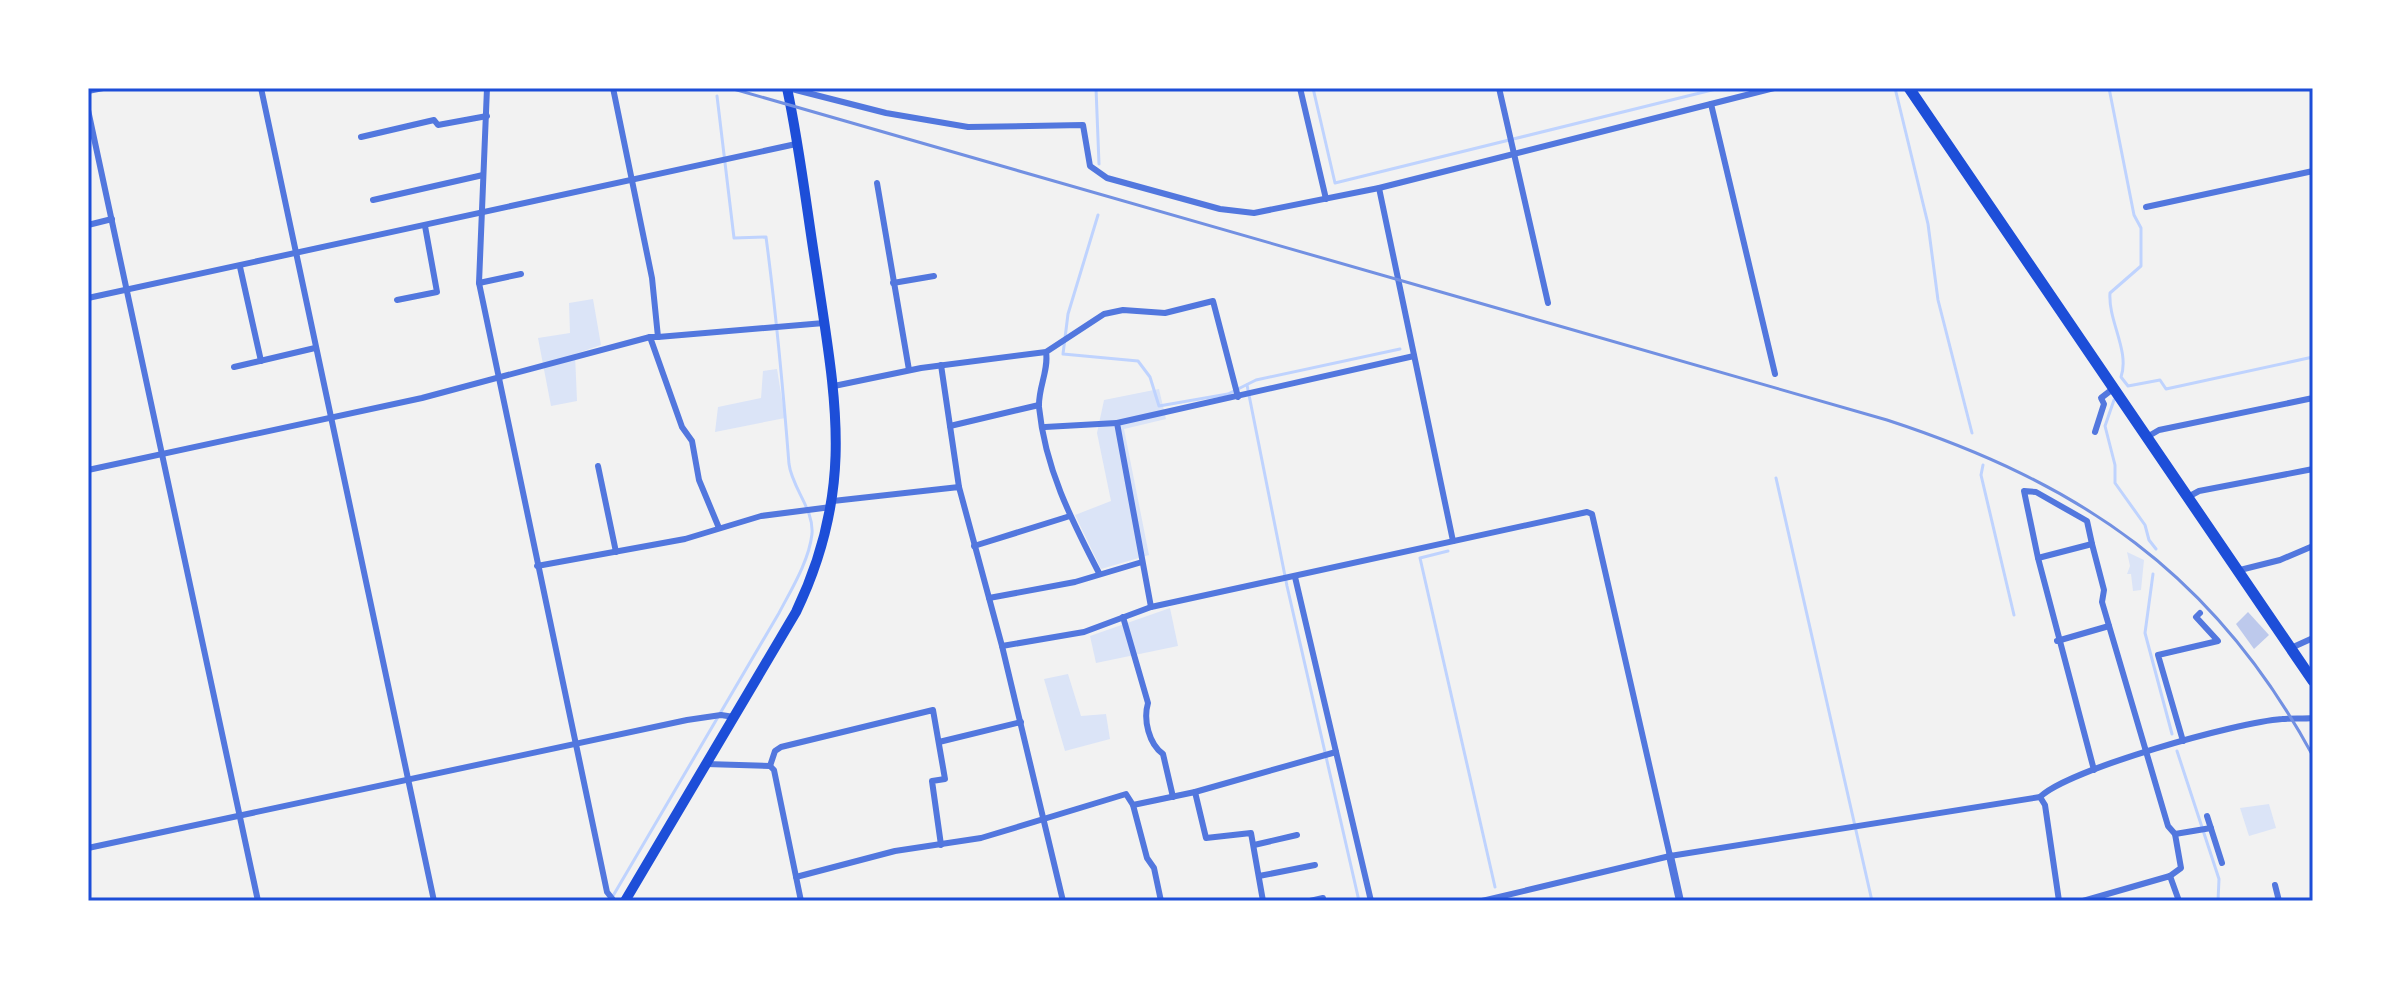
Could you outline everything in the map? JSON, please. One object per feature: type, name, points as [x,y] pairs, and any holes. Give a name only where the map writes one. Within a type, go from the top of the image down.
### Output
[{"type":"highway","points":[[1909,88],[2313,681]]},
{"type":"main road","points":[[625,901],[808,589],[833,504],[838,438],[834,386],[788,88]]},
{"type":"street","points":[[88,91],[103,88]]},
{"type":"street","points":[[261,88],[434,901]]},
{"type":"street","points":[[487,88],[479,283],[537,566],[612,899]]},
{"type":"street","points":[[613,88],[652,278],[654,337],[682,427],[692,441],[699,480],[719,528]]},
{"type":"street","points":[[788,88],[886,113],[968,127],[1083,125],[1090,166],[1107,178],[1220,209],[1254,213],[1379,188],[1774,88]]},
{"type":"street","points":[[1300,88],[1326,199]]},
{"type":"street","points":[[1499,88],[1548,303]]},
{"type":"street","points":[[1711,104],[1775,374]]},
{"type":"street","points":[[88,110],[258,901]]},
{"type":"street","points":[[361,137],[434,120],[438,125],[487,116]]},
{"type":"street","points":[[88,298],[298,255],[796,144]]},
{"type":"street","points":[[88,156],[98,153]]},
{"type":"street","points":[[2146,207],[2313,171]]},
{"type":"street","points":[[373,200],[483,175]]},
{"type":"street","points":[[877,183],[909,370]]},
{"type":"street","points":[[1379,188],[1453,541]]},
{"type":"street","points":[[88,225],[112,219]]},
{"type":"street","points":[[397,300],[437,292],[425,226]]},
{"type":"street","points":[[240,267],[261,361]]},
{"type":"street","points":[[479,283],[521,274]]},
{"type":"street","points":[[893,283],[934,276]]},
{"type":"street","points":[[834,386],[909,370],[1046,352],[1104,314],[1123,310],[1165,313],[1213,301],[1238,397]]},
{"type":"street","points":[[88,470],[498,379],[654,337],[824,323]]},
{"type":"street","points":[[234,367],[315,348]]},
{"type":"street","points":[[1046,352],[1039,405],[1045,427],[1047,455],[1070,516],[1099,573]]},
{"type":"street","points":[[1045,427],[1117,423],[1238,397],[1255,389],[1414,356]]},
{"type":"street","points":[[941,365],[959,487],[1002,646],[1063,901]]},
{"type":"street","points":[[2095,432],[2104,404],[2101,398],[2114,388]]},
{"type":"street","points":[[2147,437],[2159,430],[2313,398]]},
{"type":"street","points":[[950,426],[1039,405]]},
{"type":"street","points":[[1117,423],[1151,607]]},
{"type":"street","points":[[598,466],[616,552]]},
{"type":"street","points":[[2188,497],[2199,491],[2313,469]]},
{"type":"street","points":[[537,566],[685,539],[719,528],[833,504],[959,487]]},
{"type":"street","points":[[2083,901],[2170,876],[2181,868],[2175,834],[2168,826],[2144,753],[2109,626],[2087,521],[2036,492],[2024,491],[2057,641],[2094,770]]},
{"type":"street","points":[[1002,646],[1084,632],[1151,607],[1587,512],[1592,514],[1680,901]]},
{"type":"street","points":[[974,546],[1070,516]]},
{"type":"street","points":[[2038,558],[2092,544]]},
{"type":"street","points":[[2236,571],[2280,560],[2313,546]]},
{"type":"street","points":[[989,598],[1075,582],[1142,562]]},
{"type":"street","points":[[1295,577],[1371,901]]},
{"type":"street","points":[[2183,741],[2158,655],[2218,641],[2196,617],[2200,613]]},
{"type":"street","points":[[1123,617],[1148,703],[1144,715],[1155,749],[1163,754],[1173,797]]},
{"type":"street","points":[[2057,641],[2109,626]]},
{"type":"street","points":[[2291,648],[2313,638]]},
{"type":"street","points":[[801,901],[770,766],[775,751],[781,747],[933,710],[945,779],[932,781],[941,845]]},
{"type":"street","points":[[88,848],[712,716],[734,717]]},
{"type":"street","points":[[1486,900],[1670,856],[2040,797],[2094,770],[2183,741],[2284,718],[2313,718]]},
{"type":"street","points":[[939,742],[1021,722]]},
{"type":"street","points":[[1133,805],[1195,792],[1336,752]]},
{"type":"street","points":[[706,764],[770,766]]},
{"type":"street","points":[[1195,792],[1206,838],[1251,833],[1263,901]]},
{"type":"street","points":[[796,877],[895,851],[941,845],[1126,794],[1133,805],[1161,901]]},
{"type":"street","points":[[2040,797],[2045,805],[2059,901]]},
{"type":"street","points":[[2207,816],[2222,863]]},
{"type":"street","points":[[2175,834],[2211,828]]},
{"type":"street","points":[[1254,845],[1297,835]]},
{"type":"street","points":[[1259,876],[1315,865]]},
{"type":"street","points":[[2170,876],[2179,901]]},
{"type":"street","points":[[2275,885],[2279,901]]},
{"type":"street","points":[[1310,901],[1323,898]]},
{"type":"shaded area","points":[[593,299],[601,345],[575,354],[577,401],[551,406],[538,338],[570,333],[569,303]]},
{"type":"shaded area","points":[[777,369],[785,418],[715,432],[718,407],[761,398],[763,371]]},
{"type":"shaded area","points":[[1159,389],[1166,419],[1124,429],[1149,555],[1101,569],[1075,515],[1111,501],[1097,433],[1104,400]]},
{"type":"shaded area","points":[[2127,552],[2144,560],[2141,590],[2133,591],[2131,574],[2127,574],[2130,566]]},
{"type":"shaded area","points":[[1170,608],[1178,646],[1096,663],[1090,636]]},
{"type":"shaded area","points":[[1068,674],[1081,716],[1106,714],[1110,739],[1065,751],[1044,679]]},
{"type":"shaded area","points":[[2269,804],[2276,828],[2249,836],[2240,808]]},
{"type":"building","points":[[2248,612],[2269,635],[2254,649],[2236,624]]},
{"type":"waterway","points":[[1096,88],[1099,164]]},
{"type":"waterway","points":[[1313,88],[1335,183],[1720,88]]},
{"type":"waterway","points":[[1895,88],[1928,224],[1938,300],[1972,433]]},
{"type":"waterway","points":[[2109,88],[2134,215],[2141,228],[2141,266],[2110,293],[2123,357],[2121,377],[2128,386],[2160,380],[2166,389],[2313,357]]},
{"type":"waterway","points":[[610,901],[779,613],[803,565],[812,534],[810,516],[789,464],[766,237],[734,238],[717,96]]},
{"type":"waterway","points":[[1098,215],[1068,314],[1063,354],[1138,361],[1150,377],[1159,406],[1228,394],[1256,380],[1400,349]]},
{"type":"waterway","points":[[1247,385],[1287,586],[1359,901]]},
{"type":"waterway","points":[[2114,400],[2105,426],[2115,465],[2115,483],[2145,525],[2149,540],[2156,549]]},
{"type":"waterway","points":[[1983,465],[1981,475],[2014,615]]},
{"type":"waterway","points":[[1776,478],[1872,901]]},
{"type":"waterway","points":[[1448,551],[1420,558],[1495,887]]},
{"type":"waterway","points":[[2153,574],[2145,633],[2172,734]]},
{"type":"waterway","points":[[2177,751],[2219,879],[2218,901]]},
{"type":"railway","points":[[730,88],[1887,420],[1957,445],[2021,473],[2080,506],[2135,543],[2186,586],[2232,635],[2274,692],[2313,756]]}]
